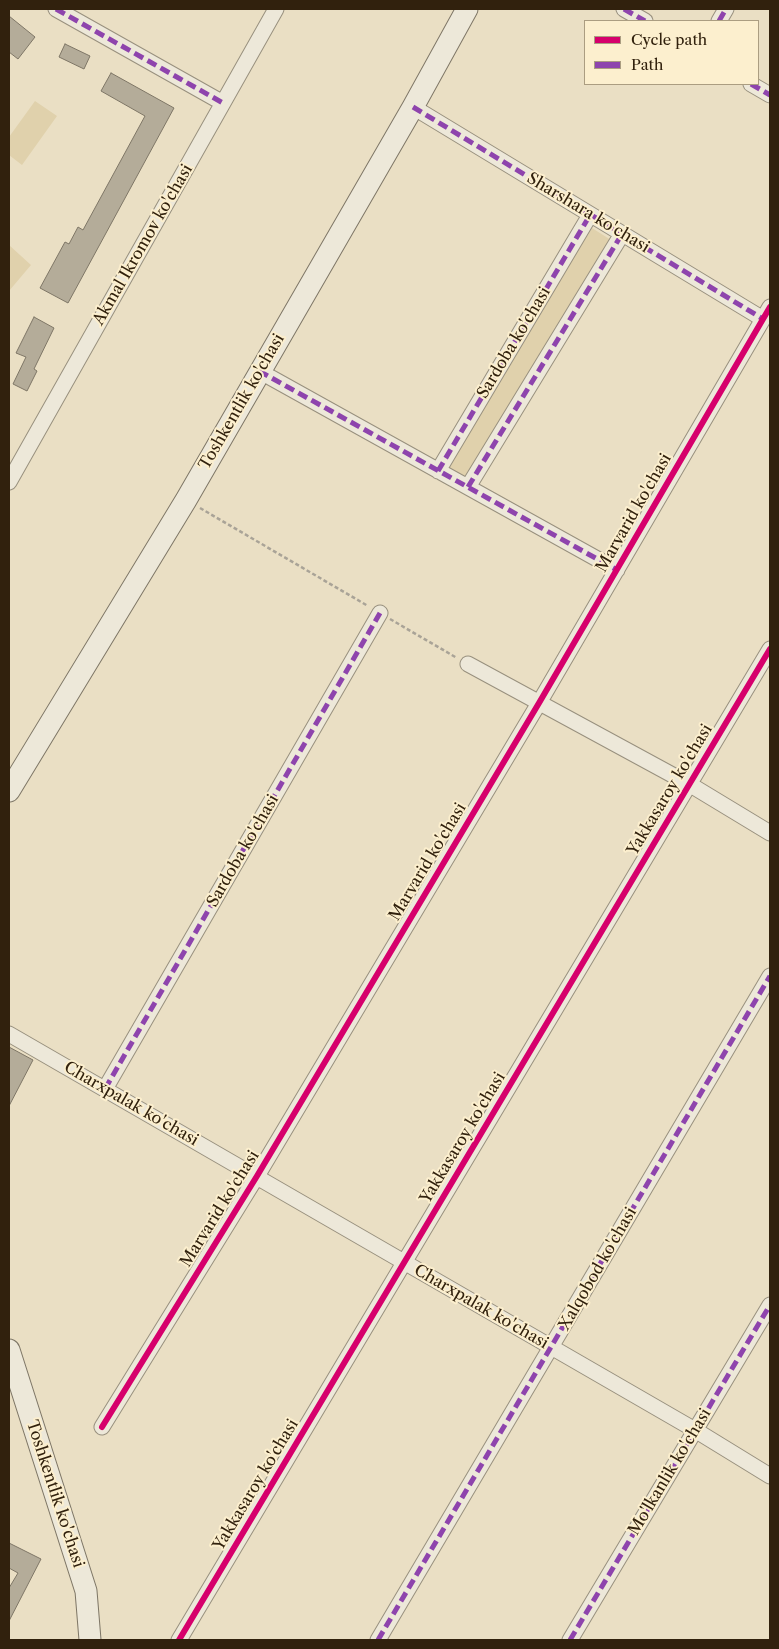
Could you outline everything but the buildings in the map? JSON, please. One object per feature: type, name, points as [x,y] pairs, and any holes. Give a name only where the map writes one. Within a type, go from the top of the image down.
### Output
[{"type":"main road","name":"Toshkentlik ko'chasi","points":[[9,791],[186,500],[413,107],[467,9]]},
{"type":"main road","name":"Toshkentlik ko'chasi","points":[[9,1350],[86,1591],[90,1640]]},
{"type":"street","points":[[56,9],[223,103]]},
{"type":"street","name":"Akmal Ikromov ko'chasi","points":[[9,482],[276,9]]},
{"type":"street","points":[[624,9],[643,20]]},
{"type":"street","points":[[720,20],[726,9]]},
{"type":"street","points":[[754,85],[770,95]]},
{"type":"street","name":"Sharshara ko'chasi","points":[[413,107],[622,234],[767,313]]},
{"type":"street","name":"Sardoba ko'chasi","points":[[438,471],[590,214]]},
{"type":"street","points":[[468,487],[622,234]]},
{"type":"street","name":"Marvarid ko'chasi","points":[[102,1427],[257,1176],[539,704],[767,313]]},
{"type":"street","points":[[259,371],[617,570]]},
{"type":"street","name":"Sardoba ko'chasi","points":[[105,1089],[380,613]]},
{"type":"street","name":"Yakkasaroy ko'chasi","points":[[179,1640],[770,649]]},
{"type":"street","points":[[468,664],[689,784],[770,833]]},
{"type":"street","name":"Xalqobod ko'chasi","points":[[378,1640],[770,976]]},
{"type":"street","name":"Charxpalak ko'chasi","points":[[9,1034],[257,1176],[404,1264],[695,1430],[770,1476]]},
{"type":"street","name":"Mo'lkanlik ko'chasi","points":[[570,1640],[770,1305]]},
{"type":"path","points":[[186,500],[468,664]]},
{"type":"shaded area","points":[[35,101],[57,116],[22,165],[9,155],[9,137]]},
{"type":"shaded area","points":[[592,228],[611,240],[465,477],[447,466]]},
{"type":"shaded area","points":[[9,245],[31,265],[9,291]]},
{"type":"marked path","points":[[56,9],[223,103]]},
{"type":"marked path","points":[[624,9],[643,20]]},
{"type":"marked path","points":[[720,20],[726,9]]},
{"type":"marked path","points":[[753,85],[770,95]]},
{"type":"marked path","points":[[413,107],[763,319]]},
{"type":"marked path","points":[[438,471],[590,215]]},
{"type":"marked path","points":[[468,487],[622,234]]},
{"type":"marked path","points":[[259,371],[617,570]]},
{"type":"marked path","points":[[105,1089],[380,613]]},
{"type":"marked path","points":[[378,1640],[770,976]]},
{"type":"marked path","points":[[570,1640],[770,1305]]},
{"type":"cycle path","points":[[102,1427],[257,1176],[539,703],[770,307]]},
{"type":"cycle path","points":[[179,1640],[770,649]]}]
